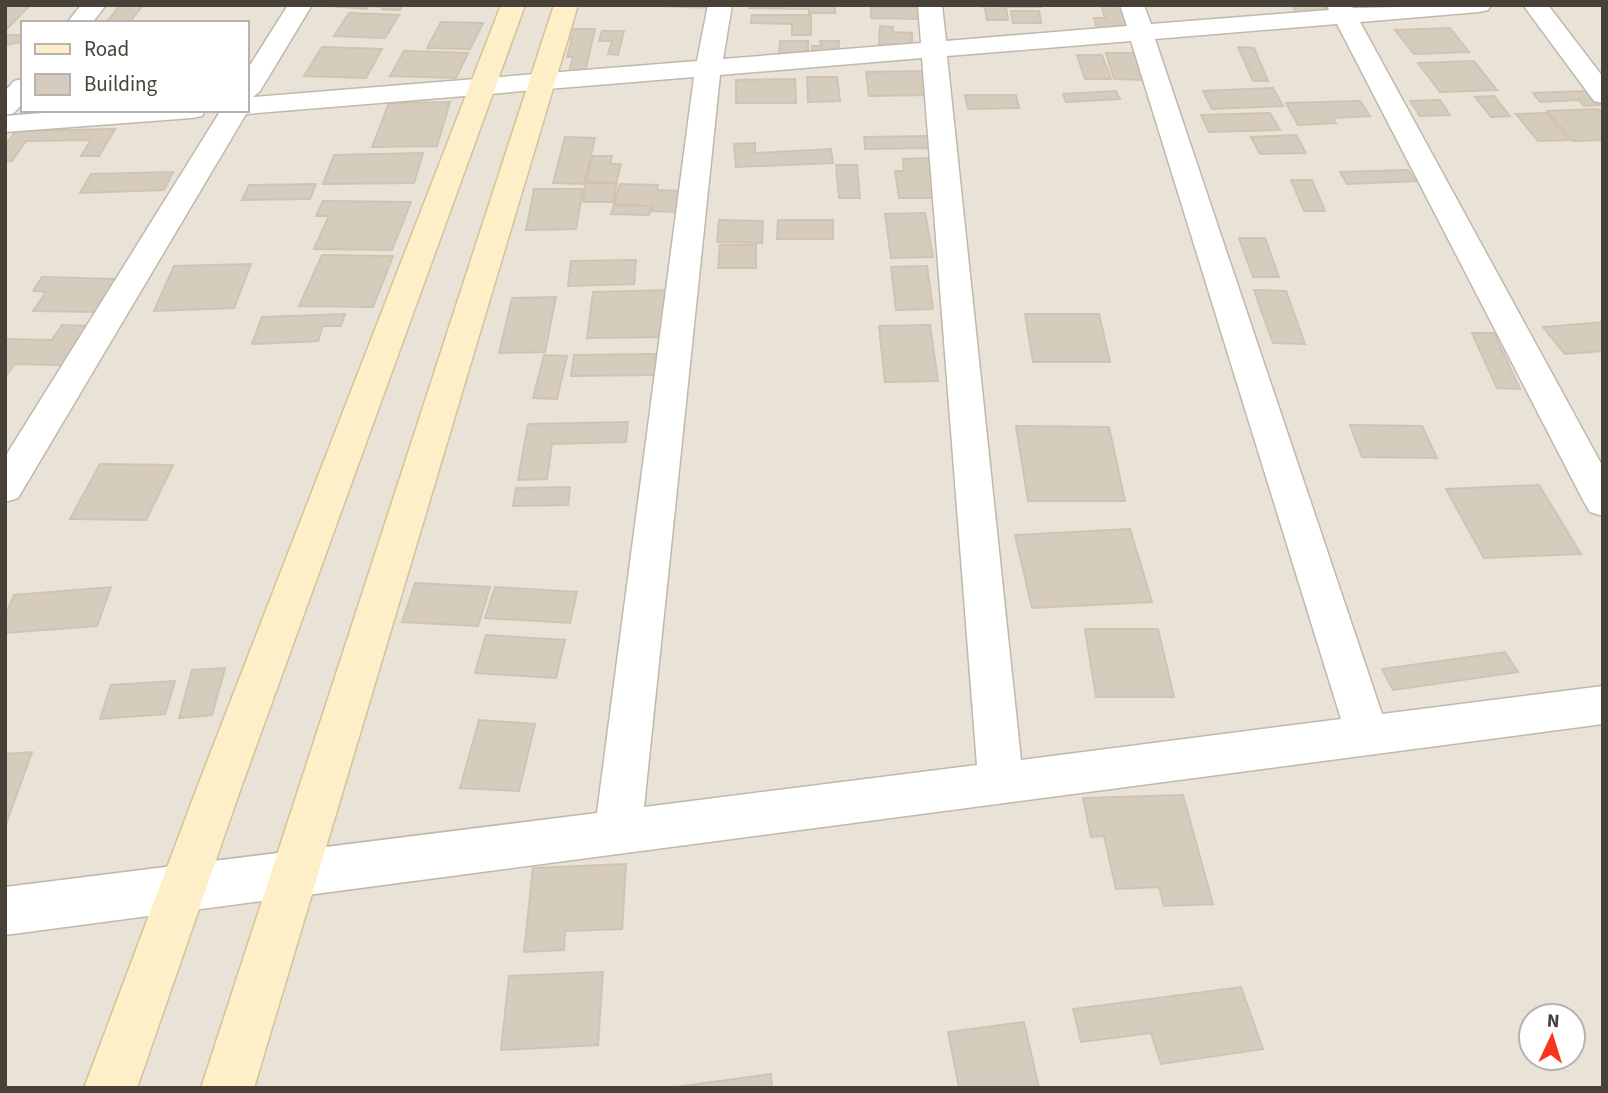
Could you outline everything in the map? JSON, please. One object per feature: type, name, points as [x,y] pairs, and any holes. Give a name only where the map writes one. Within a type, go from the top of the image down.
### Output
[{"type":"main road","points":[[110,1088],[513,5]]},
{"type":"main road","points":[[227,1088],[566,5]]},
{"type":"street","points":[[81,21],[94,5]]},
{"type":"street","points":[[248,89],[300,5]]},
{"type":"street","points":[[618,831],[708,70],[720,5]]},
{"type":"street","points":[[930,5],[1001,782]]},
{"type":"street","points":[[248,106],[933,51],[1137,19],[1479,5]]},
{"type":"street","points":[[1535,5],[1603,95]]},
{"type":"street","points":[[1341,11],[1603,502]]},
{"type":"street","points":[[1137,19],[1367,736]]},
{"type":"street","points":[[5,107],[21,89]]},
{"type":"street","points":[[5,124],[165,112]]},
{"type":"street","points":[[5,488],[234,112]]},
{"type":"street","points":[[5,911],[1603,705]]},
{"type":"shaded area","points":[[5,5],[1603,5],[1603,1088],[5,1088]]},
{"type":"building","points":[[5,5],[30,5],[6,30],[5,30]]},
{"type":"building","points":[[120,5],[143,5],[131,21],[108,21]]},
{"type":"building","points":[[402,5],[400,10],[368,6],[367,9],[329,6]]},
{"type":"building","points":[[635,5],[710,5],[710,8]]},
{"type":"building","points":[[749,5],[835,5],[835,13],[809,13],[809,9],[749,8]]},
{"type":"building","points":[[973,5],[1041,7],[1006,7],[1008,20],[987,20],[985,7]]},
{"type":"building","points":[[1101,5],[1126,5],[1133,28],[1097,28],[1094,18],[1105,18]]},
{"type":"building","points":[[1292,5],[1325,5],[1329,14],[1296,13]]},
{"type":"building","points":[[871,7],[920,7],[921,19],[871,18]]},
{"type":"building","points":[[1011,11],[1039,11],[1041,23],[1013,23]]},
{"type":"building","points":[[349,13],[399,15],[385,38],[334,36]]},
{"type":"building","points":[[752,15],[811,15],[811,35],[792,35],[792,24],[751,23]]},
{"type":"building","points":[[441,22],[483,23],[470,49],[427,48]]},
{"type":"building","points":[[880,26],[893,27],[893,32],[912,33],[912,45],[879,44]]},
{"type":"building","points":[[1450,28],[1469,52],[1414,54],[1395,30]]},
{"type":"building","points":[[565,29],[595,29],[585,72],[569,72],[573,57],[567,57],[572,38],[562,38]]},
{"type":"building","points":[[602,31],[624,31],[618,55],[608,54],[612,41],[599,41]]},
{"type":"building","points":[[5,35],[21,35],[21,42],[5,45]]},
{"type":"building","points":[[780,41],[808,41],[808,54],[779,54]]},
{"type":"building","points":[[820,41],[839,41],[838,55],[812,54],[812,46],[821,46]]},
{"type":"building","points":[[322,47],[382,49],[366,78],[304,76]]},
{"type":"building","points":[[1238,47],[1254,48],[1268,81],[1253,81]]},
{"type":"building","points":[[404,51],[468,53],[456,78],[390,76]]},
{"type":"building","points":[[1106,53],[1138,53],[1146,80],[1114,79]]},
{"type":"building","points":[[1077,55],[1102,55],[1111,79],[1085,79]]},
{"type":"building","points":[[1474,61],[1497,90],[1440,92],[1418,63]]},
{"type":"building","points":[[924,71],[928,95],[869,96],[866,72]]},
{"type":"building","points":[[807,77],[837,77],[840,101],[808,102]]},
{"type":"building","points":[[795,79],[796,103],[736,103],[736,80]]},
{"type":"building","points":[[1273,88],[1283,106],[1212,109],[1203,91]]},
{"type":"building","points":[[1116,91],[1120,99],[1066,102],[1063,94]]},
{"type":"building","points":[[1586,91],[1599,105],[1584,106],[1579,100],[1540,102],[1533,93]]},
{"type":"building","points":[[965,95],[1016,95],[1019,108],[968,109]]},
{"type":"building","points":[[1494,96],[1510,116],[1491,117],[1475,97]]},
{"type":"building","points":[[1440,100],[1450,115],[1420,116],[1410,101]]},
{"type":"building","points":[[1360,101],[1370,116],[1333,118],[1336,123],[1298,125],[1286,103]]},
{"type":"building","points":[[450,102],[437,146],[372,147],[389,103]]},
{"type":"building","points":[[1598,109],[1603,114],[1603,140],[1573,141],[1547,111]]},
{"type":"building","points":[[1270,113],[1280,130],[1209,132],[1201,115]]},
{"type":"building","points":[[1546,113],[1569,140],[1538,141],[1516,114]]},
{"type":"building","points":[[115,129],[99,156],[81,156],[91,140],[26,141],[12,161],[5,161],[5,145],[16,131]]},
{"type":"building","points":[[1296,135],[1306,153],[1260,154],[1251,137]]},
{"type":"building","points":[[929,136],[931,148],[865,149],[864,137]]},
{"type":"building","points":[[565,137],[595,138],[584,184],[553,183]]},
{"type":"building","points":[[755,143],[755,153],[831,149],[833,163],[736,167],[734,144]]},
{"type":"building","points":[[423,153],[414,183],[323,184],[334,155]]},
{"type":"building","points":[[593,156],[612,156],[610,164],[621,164],[616,183],[586,182]]},
{"type":"building","points":[[930,158],[936,198],[899,198],[895,171],[904,171],[903,159]]},
{"type":"building","points":[[836,165],[857,165],[860,198],[839,198]]},
{"type":"building","points":[[1408,170],[1416,181],[1347,184],[1340,172]]},
{"type":"building","points":[[173,172],[164,190],[80,193],[91,174]]},
{"type":"building","points":[[1291,180],[1312,180],[1325,211],[1304,211]]},
{"type":"building","points":[[586,183],[617,183],[613,202],[583,202]]},
{"type":"building","points":[[316,184],[310,199],[242,200],[249,185]]},
{"type":"building","points":[[620,184],[658,185],[657,190],[683,191],[679,212],[652,211],[653,206],[614,204]]},
{"type":"building","points":[[534,189],[583,189],[576,229],[526,230]]},
{"type":"building","points":[[323,201],[411,202],[392,250],[314,249],[329,216],[316,216]]},
{"type":"building","points":[[614,205],[652,206],[649,215],[611,214]]},
{"type":"building","points":[[925,213],[933,257],[891,258],[885,214]]},
{"type":"building","points":[[719,220],[763,221],[762,243],[717,242]]},
{"type":"building","points":[[778,220],[833,220],[833,239],[777,239]]},
{"type":"building","points":[[1239,238],[1265,238],[1279,277],[1253,277]]},
{"type":"building","points":[[720,245],[756,245],[756,268],[718,268]]},
{"type":"building","points":[[322,255],[393,256],[373,307],[299,306]]},
{"type":"building","points":[[636,260],[634,284],[568,286],[571,261]]},
{"type":"building","points":[[251,264],[234,308],[154,311],[174,266]]},
{"type":"building","points":[[927,266],[933,309],[896,310],[891,267]]},
{"type":"building","points":[[42,277],[116,279],[96,312],[33,311],[46,292],[33,291]]},
{"type":"building","points":[[673,290],[670,337],[587,338],[593,292]]},
{"type":"building","points":[[1254,290],[1286,291],[1305,344],[1273,343]]},
{"type":"building","points":[[556,297],[545,352],[499,353],[512,298]]},
{"type":"building","points":[[345,314],[341,326],[323,326],[318,341],[252,344],[262,317]]},
{"type":"building","points":[[1025,314],[1099,314],[1110,362],[1033,362]]},
{"type":"building","points":[[1603,322],[1603,351],[1565,354],[1543,327]]},
{"type":"building","points":[[62,325],[87,326],[62,365],[15,364],[5,377],[5,339],[52,340]]},
{"type":"building","points":[[930,325],[938,381],[885,382],[879,326]]},
{"type":"building","points":[[1472,333],[1494,333],[1520,389],[1497,388]]},
{"type":"building","points":[[657,354],[655,375],[571,376],[574,355]]},
{"type":"building","points":[[544,355],[567,356],[557,399],[533,398]]},
{"type":"building","points":[[628,422],[626,442],[552,444],[547,479],[518,480],[528,424]]},
{"type":"building","points":[[1350,425],[1422,426],[1437,458],[1362,457]]},
{"type":"building","points":[[1016,426],[1109,427],[1125,501],[1028,501]]},
{"type":"building","points":[[100,464],[173,465],[146,520],[70,519]]},
{"type":"building","points":[[1539,485],[1581,554],[1484,558],[1446,489]]},
{"type":"building","points":[[570,487],[568,505],[513,506],[516,488]]},
{"type":"building","points":[[1130,529],[1152,602],[1032,608],[1015,535]]},
{"type":"building","points":[[415,583],[490,587],[478,626],[402,622]]},
{"type":"building","points":[[111,587],[97,626],[5,633],[5,616],[14,595]]},
{"type":"building","points":[[495,587],[577,592],[570,623],[485,618]]},
{"type":"building","points":[[1085,629],[1158,629],[1174,697],[1096,697]]},
{"type":"building","points":[[486,635],[565,640],[556,678],[475,673]]},
{"type":"building","points":[[1505,652],[1518,672],[1393,690],[1382,669]]},
{"type":"building","points":[[225,668],[212,715],[179,718],[192,670]]},
{"type":"building","points":[[175,681],[165,714],[100,719],[111,685]]},
{"type":"building","points":[[479,720],[535,724],[519,791],[460,788]]},
{"type":"building","points":[[32,752],[5,827],[5,754]]},
{"type":"building","points":[[1183,795],[1213,904],[1164,906],[1159,887],[1116,889],[1104,836],[1091,837],[1083,798]]},
{"type":"building","points":[[626,864],[622,929],[565,931],[564,950],[524,952],[533,868]]},
{"type":"building","points":[[603,972],[598,1045],[501,1050],[509,976]]},
{"type":"building","points":[[1241,987],[1263,1049],[1161,1064],[1151,1033],[1081,1042],[1073,1009]]},
{"type":"building","points":[[1024,1022],[1039,1088],[959,1088],[948,1032]]},
{"type":"building","points":[[771,1074],[772,1088],[675,1088],[675,1087]]}]
